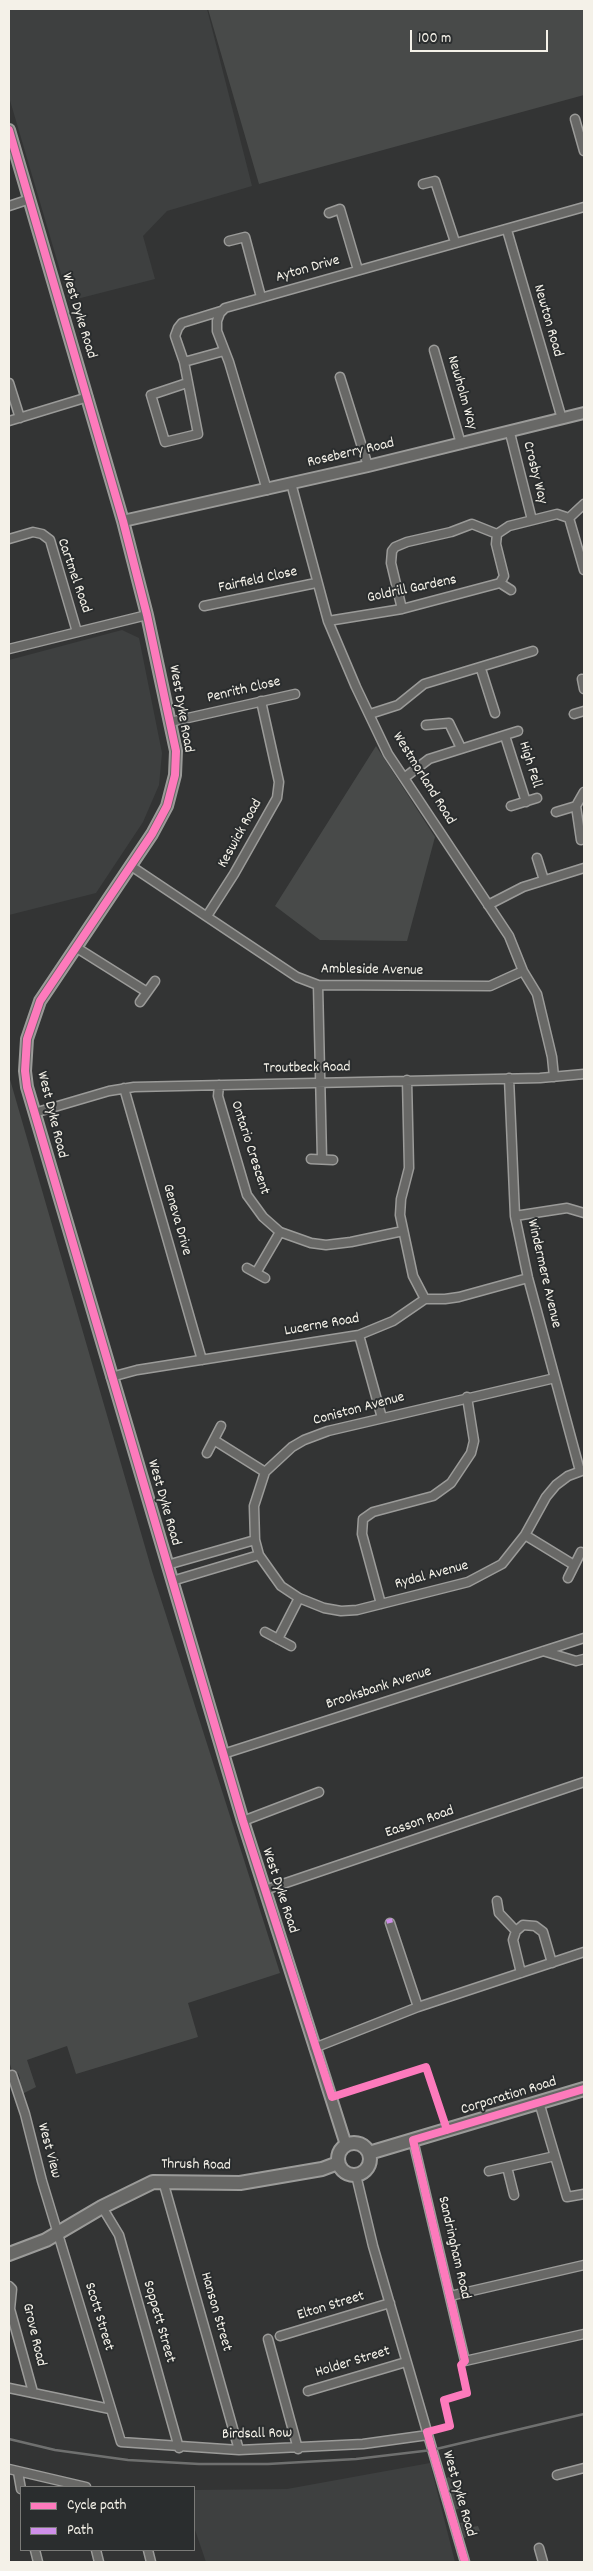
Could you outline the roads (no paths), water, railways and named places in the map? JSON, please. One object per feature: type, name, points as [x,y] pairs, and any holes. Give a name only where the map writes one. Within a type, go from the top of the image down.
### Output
[{"type":"main road","name":"Corporation Road","points":[[369,2153],[584,2089]]},
{"type":"main road","points":[[357,2143],[362,2145],[369,2153],[368,2167],[356,2175],[343,2172],[338,2164],[339,2153],[346,2145],[357,2143]]},
{"type":"main road","name":"Thrush Road","points":[[9,2254],[59,2233],[143,2185],[163,2181],[240,2183],[338,2164]]},
{"type":"street","points":[[575,118],[584,151]]},
{"type":"street","name":"West Dyke Road","points":[[9,130],[123,521],[147,615],[176,750],[175,775],[167,806],[131,866],[40,1001],[27,1039],[25,1071],[34,1113],[243,1821],[346,2145]]},
{"type":"street","points":[[424,184],[434,181],[455,242]]},
{"type":"street","points":[[9,206],[30,199]]},
{"type":"street","name":"Ayton Drive","points":[[187,383],[152,396],[164,442],[198,434],[184,362],[175,336],[182,323],[221,312],[232,305],[584,207]]},
{"type":"street","points":[[329,212],[340,209],[358,270]]},
{"type":"street","name":"Newton Road","points":[[506,230],[562,419]]},
{"type":"street","points":[[229,241],[246,237],[261,297]]},
{"type":"street","points":[[221,312],[217,321],[217,331],[267,490]]},
{"type":"street","name":"Newholm Way","points":[[434,350],[461,444]]},
{"type":"street","points":[[184,362],[224,351]]},
{"type":"street","points":[[340,377],[368,466]]},
{"type":"street","points":[[9,383],[20,418]]},
{"type":"street","points":[[9,420],[88,397]]},
{"type":"street","name":"Roseberry Road","points":[[123,521],[267,490],[510,433],[584,413]]},
{"type":"street","name":"Crosby Way","points":[[510,433],[532,520]]},
{"type":"street","name":"Westmorland Road","points":[[291,483],[328,621],[388,754],[509,936],[523,971],[537,994],[552,1057],[554,1077]]},
{"type":"street","points":[[569,518],[584,504]]},
{"type":"street","points":[[511,590],[500,583],[504,576],[496,544],[497,534],[502,529],[557,514],[569,518]]},
{"type":"street","points":[[569,518],[584,570]]},
{"type":"street","points":[[402,609],[392,563],[392,552],[395,547],[407,542],[451,532],[472,524],[497,534]]},
{"type":"street","name":"Cartmel Road","points":[[9,539],[33,532],[42,534],[50,540],[77,632]]},
{"type":"street","name":"Fairfield Close","points":[[204,606],[316,582]]},
{"type":"street","name":"Goldrill Gardens","points":[[328,621],[402,609],[500,583]]},
{"type":"street","name":"Cartmel Road","points":[[9,649],[147,615]]},
{"type":"street","points":[[370,714],[398,705],[424,684],[481,669],[533,652]]},
{"type":"street","points":[[481,669],[496,713]]},
{"type":"street","points":[[582,679],[584,689]]},
{"type":"street","name":"Penrith Close","points":[[170,722],[295,694]]},
{"type":"street","name":"Keswick Road","points":[[207,916],[234,874],[277,798],[279,782],[261,701]]},
{"type":"street","points":[[574,714],[584,711]]},
{"type":"street","points":[[426,725],[450,723],[461,748]]},
{"type":"street","points":[[404,778],[429,758],[518,731]]},
{"type":"street","name":"High Fell","points":[[505,736],[526,802]]},
{"type":"street","points":[[581,840],[576,806],[584,792]]},
{"type":"street","name":"High Fell","points":[[511,806],[537,798]]},
{"type":"street","points":[[556,812],[576,806]]},
{"type":"street","points":[[537,858],[544,880]]},
{"type":"street","name":"Ambleside Avenue","points":[[131,866],[297,976],[318,985],[490,986],[523,971]]},
{"type":"street","points":[[488,905],[522,887],[584,868]]},
{"type":"street","points":[[77,948],[147,992]]},
{"type":"street","points":[[140,1002],[155,981]]},
{"type":"street","points":[[318,985],[322,1158]]},
{"type":"street","name":"Troutbeck Road","points":[[34,1113],[124,1088],[219,1084],[554,1077],[584,1074]]},
{"type":"street","name":"Windermere Avenue","points":[[509,1078],[515,1216],[528,1278],[582,1471]]},
{"type":"street","points":[[407,1080],[410,1149],[409,1168],[401,1199],[403,1231],[413,1276],[425,1299],[445,1300],[528,1278]]},
{"type":"street","name":"Ontario Crescent","points":[[219,1084],[218,1096],[247,1195],[263,1217],[280,1232],[312,1243],[326,1244],[351,1242],[403,1231]]},
{"type":"street","name":"Geneva Drive","points":[[124,1088],[202,1360]]},
{"type":"street","points":[[311,1160],[322,1158],[333,1160]]},
{"type":"street","points":[[515,1216],[567,1208],[584,1213]]},
{"type":"street","points":[[256,1273],[280,1232]]},
{"type":"street","points":[[247,1268],[265,1278]]},
{"type":"street","name":"Lucerne Road","points":[[112,1377],[137,1370],[359,1335],[393,1321],[425,1299]]},
{"type":"street","points":[[359,1335],[382,1418]]},
{"type":"street","name":"Coniston Avenue","points":[[259,1555],[255,1540],[254,1506],[265,1472],[292,1447],[304,1440],[328,1431],[467,1397],[555,1378]]},
{"type":"street","points":[[381,1604],[362,1534],[363,1519],[373,1512],[433,1496],[451,1483],[471,1453],[474,1441],[467,1397]]},
{"type":"street","points":[[206,1453],[221,1426]]},
{"type":"street","points":[[214,1440],[265,1472]]},
{"type":"street","name":"Rydal Avenue","points":[[259,1555],[281,1586],[299,1598],[324,1608],[341,1611],[357,1610],[468,1582],[502,1564],[525,1535],[546,1497],[556,1485],[582,1471]]},
{"type":"street","points":[[525,1535],[574,1565]]},
{"type":"street","points":[[167,1565],[255,1540]]},
{"type":"street","points":[[568,1578],[581,1552]]},
{"type":"street","points":[[172,1581],[259,1555]]},
{"type":"street","points":[[278,1639],[299,1598]]},
{"type":"street","points":[[265,1632],[291,1646]]},
{"type":"street","name":"Brooksbank Avenue","points":[[223,1754],[584,1638]]},
{"type":"street","points":[[543,1651],[576,1661],[584,1659]]},
{"type":"street","name":"Easson Road","points":[[265,1890],[584,1782]]},
{"type":"street","points":[[243,1821],[319,1792]]},
{"type":"street","points":[[497,1900],[499,1913],[516,1931]]},
{"type":"street","points":[[390,1923],[418,2007]]},
{"type":"street","points":[[521,1973],[513,1940],[516,1931],[523,1925],[535,1926],[543,1932],[552,1963]]},
{"type":"street","points":[[314,2048],[418,2007],[584,1952]]},
{"type":"street","name":"West View","points":[[10,2076],[59,2233]]},
{"type":"street","points":[[540,2102],[567,2197],[584,2194]]},
{"type":"street","name":"Sandringham Road","points":[[413,2140],[465,2361],[584,2334]]},
{"type":"street","points":[[489,2172],[554,2156]]},
{"type":"street","points":[[507,2167],[514,2195]]},
{"type":"street","name":"West Dyke Road","points":[[356,2175],[406,2362],[465,2562]]},
{"type":"street","name":"Hanson Street","points":[[163,2181],[239,2450]]},
{"type":"street","name":"Soppett Street","points":[[102,2207],[119,2235],[179,2448]]},
{"type":"street","name":"Scott Street","points":[[59,2233],[110,2410]]},
{"type":"street","points":[[450,2296],[584,2265]]},
{"type":"street","name":"Grove Road","points":[[9,2286],[12,2289],[10,2309],[33,2392]]},
{"type":"street","name":"Elton Street","points":[[280,2336],[390,2303]]},
{"type":"street","points":[[268,2339],[298,2448]]},
{"type":"street","name":"Holder Street","points":[[308,2391],[406,2362]]},
{"type":"street","points":[[9,2388],[110,2410]]},
{"type":"street","name":"Birdsall Row","points":[[110,2410],[121,2442],[179,2448],[239,2450],[298,2448],[398,2441],[428,2435]]},
{"type":"street","points":[[557,2476],[584,2468]]},
{"type":"street","points":[[9,2470],[79,2486]]},
{"type":"street","points":[[18,2472],[20,2486]]},
{"type":"street","points":[[539,2548],[543,2562]]},
{"type":"railway","points":[[9,2439],[55,2450],[128,2460],[199,2464],[268,2464],[356,2459],[432,2450],[584,2414]]}]
